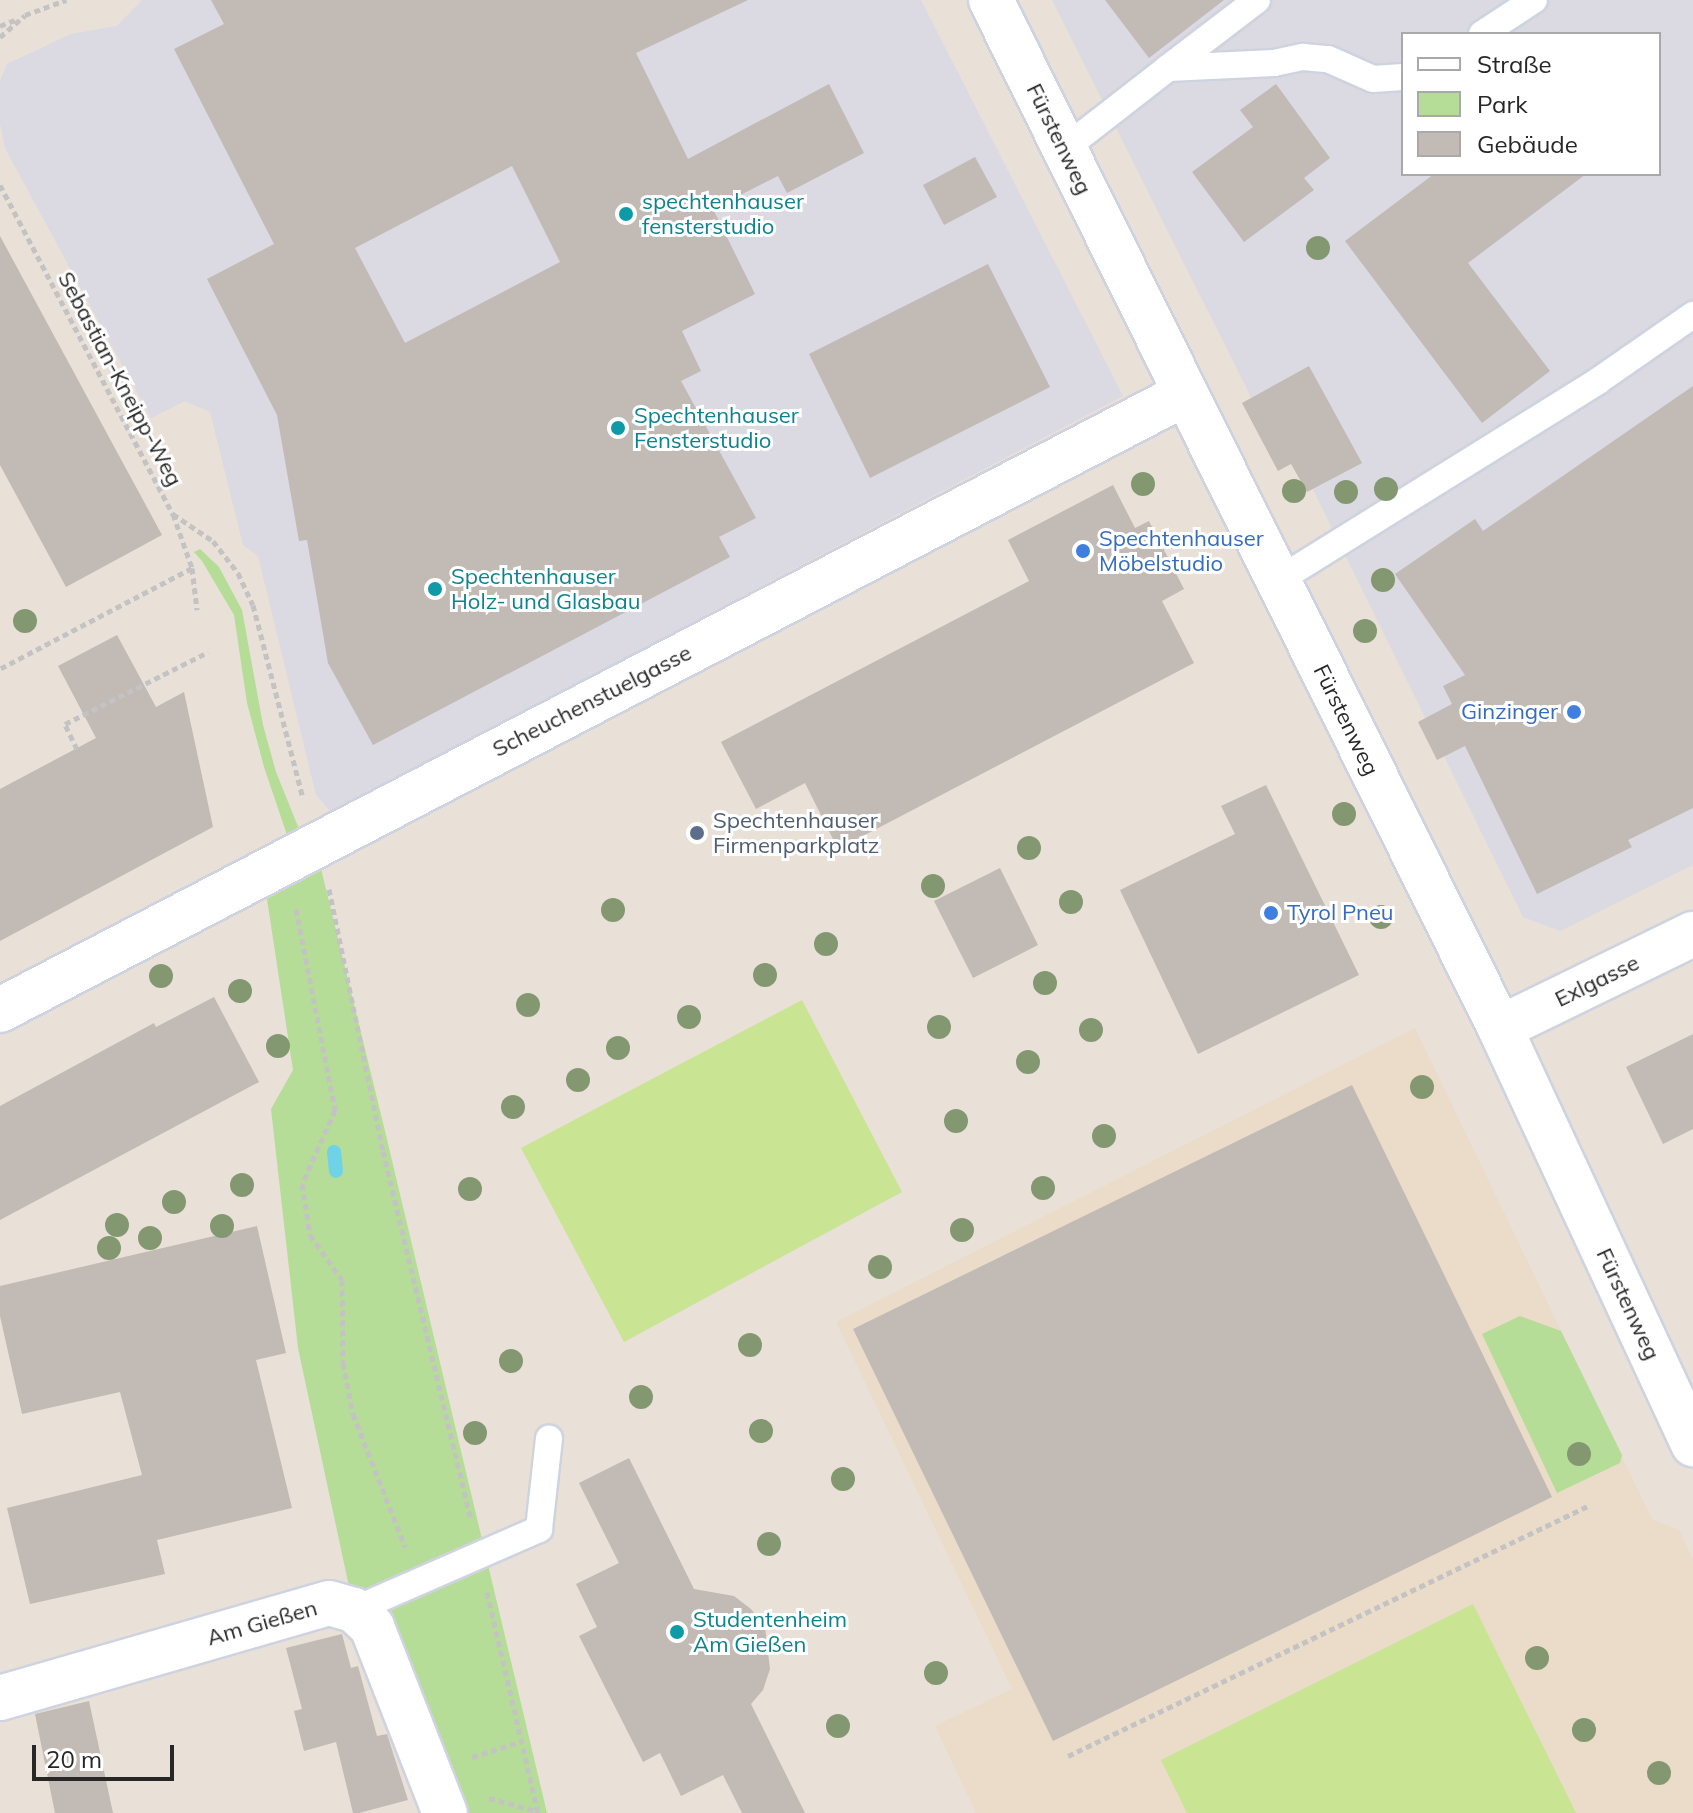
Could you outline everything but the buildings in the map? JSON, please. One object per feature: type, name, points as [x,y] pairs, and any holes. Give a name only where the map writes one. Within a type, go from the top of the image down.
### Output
[{"type":"street","name":"Fürstenweg","points":[[991,0],[1500,1028],[1693,1442]]},
{"type":"street","name":"Scheuchenstuelgasse","points":[[0,1010],[1185,394]]},
{"type":"street","name":"Exlgasse","points":[[1500,1028],[1693,934]]},
{"type":"street","name":"Am Gießen","points":[[0,1698],[329,1603],[354,1610]]},
{"type":"street","points":[[354,1610],[372,1627],[462,1802]]},
{"type":"lane","points":[[1064,149],[1257,0]]},
{"type":"lane","points":[[1485,32],[1534,0]]},
{"type":"lane","points":[[1168,68],[1274,63],[1303,57],[1328,59],[1373,79],[1401,77]]},
{"type":"lane","points":[[1277,581],[1598,381],[1693,315]]},
{"type":"lane","points":[[354,1610],[539,1529],[549,1439]]},
{"type":"path","points":[[0,26],[66,0]]},
{"type":"path","points":[[0,37],[25,15]]},
{"type":"path","name":"Sebastian-Kneipp-Weg","points":[[0,185],[173,514],[213,541],[238,573],[253,605],[315,844]]},
{"type":"path","points":[[173,514],[192,568],[197,610]]},
{"type":"path","points":[[0,669],[192,568]]},
{"type":"path","points":[[77,749],[65,724],[208,652]]},
{"type":"path","points":[[315,844],[295,902],[335,1110],[302,1184],[310,1235],[342,1280],[343,1363],[353,1414],[401,1531],[415,1584]]},
{"type":"path","points":[[334,913],[383,1151],[537,1812],[489,1798],[462,1802]]},
{"type":"path","points":[[1068,1756],[1590,1505]]},
{"type":"shaded area","points":[[142,0],[921,0],[1123,396],[331,812],[316,795],[258,556],[243,545],[210,412],[185,401],[151,418],[5,148],[0,124],[0,81],[7,64],[71,34],[117,26]]},
{"type":"shaded area","points":[[1052,0],[1693,0],[1693,865],[1560,931],[1523,917],[1297,457],[1284,463]]},
{"type":"shaded area","points":[[1415,1028],[1652,1519],[1679,1530],[1693,1559],[1693,1813],[976,1813],[935,1726],[1012,1689],[836,1322]]},
{"type":"green space","points":[[200,549],[219,567],[242,610],[263,725],[276,772],[299,829],[287,835],[247,703],[234,615],[194,552]]},
{"type":"green space","points":[[315,844],[547,1813],[445,1813],[354,1610],[298,1348],[271,1109],[293,1070],[263,873]]},
{"type":"green space","points":[[802,1000],[902,1192],[624,1342],[521,1148]]},
{"type":"green space","points":[[1520,1316],[1561,1331],[1622,1455],[1620,1463],[1557,1493],[1482,1334]]},
{"type":"green space","points":[[1473,1604],[1576,1813],[1187,1813],[1161,1760]]},
{"type":"waterway","points":[[334,1152],[336,1171]]},
{"type":"place","name":"spechtenhauser fensterstudio","points":[[626,214]]},
{"type":"place","name":"Spechtenhauser Fensterstudio","points":[[618,428]]},
{"type":"place","name":"Spechtenhauser Möbelstudio","points":[[1083,551]]},
{"type":"place","name":"Spechtenhauser Holz- und Glasbau","points":[[435,589]]},
{"type":"place","name":"Ginzinger","points":[[1574,712]]},
{"type":"place","name":"Spechtenhauser Firmenparkplatz","points":[[697,833]]},
{"type":"place","name":"Tyrol Pneu","points":[[1271,913]]},
{"type":"place","name":"Studentenheim Am Gießen","points":[[677,1632]]}]
